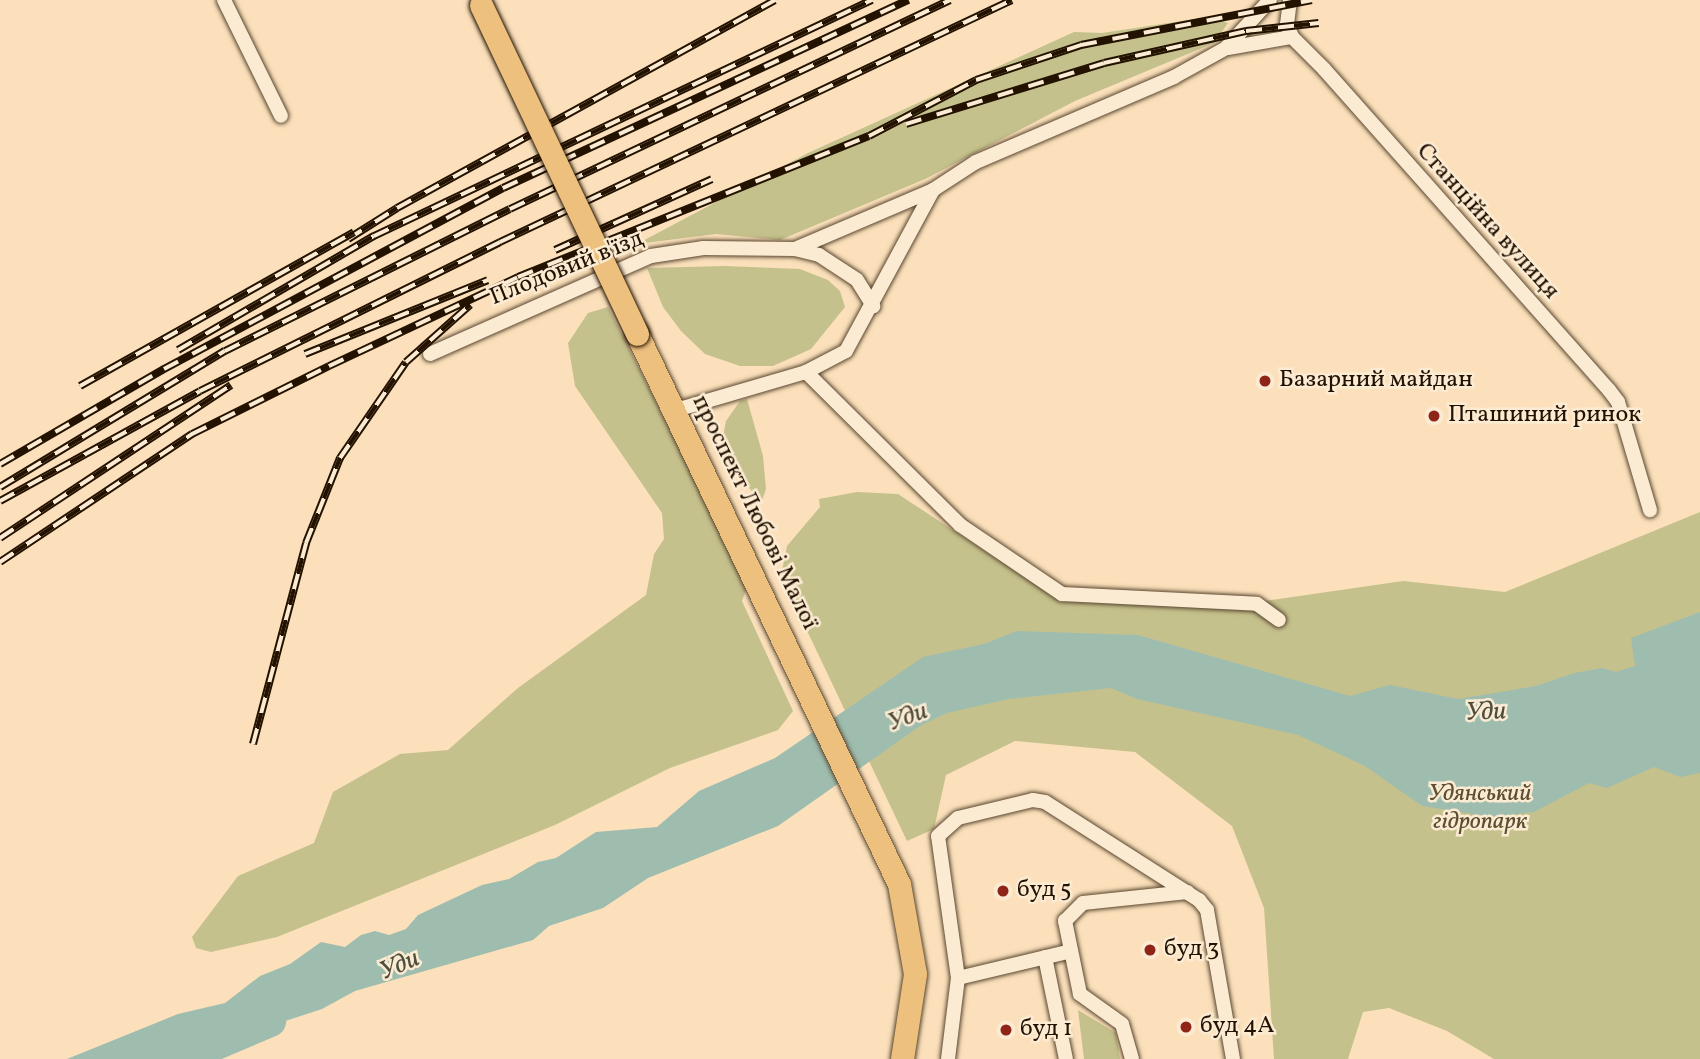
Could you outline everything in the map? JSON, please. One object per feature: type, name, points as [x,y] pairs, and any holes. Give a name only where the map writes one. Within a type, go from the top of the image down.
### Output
[{"type":"main road","name":"проспект Любові Малої","points":[[480,3],[886,850],[913,944],[913,1005],[902,1059]]},
{"type":"street","points":[[224,0],[281,116]]},
{"type":"street","points":[[795,249],[933,190],[976,162],[1174,77],[1226,48],[1270,0]]},
{"type":"street","points":[[1226,48],[1292,37],[1287,24],[1290,0]]},
{"type":"street","name":"Станційна вулиця","points":[[1292,37],[1609,390],[1618,402],[1650,510]]},
{"type":"street","points":[[676,410],[806,372],[846,351],[873,306],[933,190]]},
{"type":"street","name":"Плодовий в'їзд","points":[[429,354],[651,256],[702,248],[795,249],[836,262],[857,280],[873,306]]},
{"type":"street","points":[[806,372],[869,440],[971,535],[1026,565],[1062,594],[1257,604],[1279,620]]},
{"type":"street","points":[[948,1059],[958,978],[939,836],[958,818],[1033,800],[1045,803],[1187,892],[1207,910],[1233,1059]]},
{"type":"street","points":[[1132,1059],[1122,1024],[1080,994],[1065,921],[1083,903],[1187,892]]},
{"type":"street","points":[[958,978],[1071,951]]},
{"type":"street","points":[[1045,957],[1066,1059]]},
{"type":"green space","points":[[1208,17],[1228,23],[1214,43],[1075,101],[925,179],[780,240],[716,234],[637,244],[808,153],[1074,32],[1102,33]]},
{"type":"green space","points":[[724,266],[800,269],[828,280],[840,291],[845,307],[811,349],[773,366],[740,366],[705,354],[681,331],[663,307],[647,268]]},
{"type":"green space","points":[[608,307],[748,584],[742,601],[793,711],[778,730],[670,768],[555,825],[277,937],[211,952],[196,948],[192,937],[238,876],[314,843],[333,792],[400,754],[448,750],[518,688],[646,595],[654,554],[664,539],[662,513],[575,386],[568,343],[588,313]]},
{"type":"green space","points":[[747,399],[763,456],[766,489],[761,503],[725,457],[722,443],[726,421],[740,401]]},
{"type":"green space","name":"Удянський гідропарк","points":[[857,492],[898,494],[1062,602],[1265,601],[1403,581],[1505,592],[1700,512],[1700,1059],[1494,1059],[1447,1031],[1389,1008],[1363,1012],[1348,1059],[1274,1059],[1264,908],[1232,826],[1135,752],[1015,741],[946,775],[934,829],[907,841],[781,576],[787,546],[820,507],[819,499]]},
{"type":"green space","points":[[1078,1010],[1116,1033],[1120,1059],[1084,1059]]},
{"type":"water","points":[[1700,612],[1700,773],[1680,777],[1654,767],[1607,788],[1589,783],[1534,812],[1492,817],[1422,806],[1365,766],[1298,735],[1137,699],[1111,688],[1009,699],[947,713],[920,726],[778,826],[648,878],[603,908],[549,926],[533,940],[355,991],[322,1009],[169,1059],[67,1059],[178,1014],[225,1003],[260,976],[290,964],[321,942],[345,947],[361,935],[375,931],[389,935],[406,929],[418,915],[482,885],[509,879],[538,862],[556,858],[596,832],[657,827],[699,791],[775,758],[923,657],[984,644],[1017,631],[1138,635],[1350,696],[1390,685],[1458,699],[1536,686],[1574,673],[1602,668],[1616,672],[1635,666],[1631,638]]},
{"type":"waterway","name":"Уди","points":[[181,1059],[270,1021]]},
{"type":"railway","points":[[348,239],[397,208],[775,0]]},
{"type":"railway","points":[[178,350],[374,236],[872,0]]},
{"type":"railway","points":[[0,464],[164,369],[503,188],[908,0]]},
{"type":"railway","points":[[0,487],[225,351],[510,209],[950,0]]},
{"type":"railway","points":[[0,501],[200,391],[500,242],[1012,0]]},
{"type":"railway","points":[[0,562],[192,434],[329,366],[518,277],[869,136],[976,80],[1081,45],[1312,0]]},
{"type":"railway","points":[[906,124],[1104,63],[1246,31],[1319,23]]},
{"type":"railway","points":[[555,250],[712,179]]},
{"type":"railway","points":[[80,386],[354,232]]},
{"type":"railway","points":[[305,354],[488,280]]},
{"type":"railway","points":[[253,744],[306,543],[340,458],[406,362],[470,305]]},
{"type":"railway","points":[[0,538],[231,385]]},
{"type":"place","name":"Базарний майдан","points":[[1265,381]]},
{"type":"place","name":"Пташиний ринок","points":[[1434,416]]},
{"type":"place","name":"буд 5","points":[[1003,891]]},
{"type":"place","name":"буд 3","points":[[1150,950]]},
{"type":"place","name":"буд 4А","points":[[1186,1027]]},
{"type":"place","name":"буд 1","points":[[1006,1030]]}]
